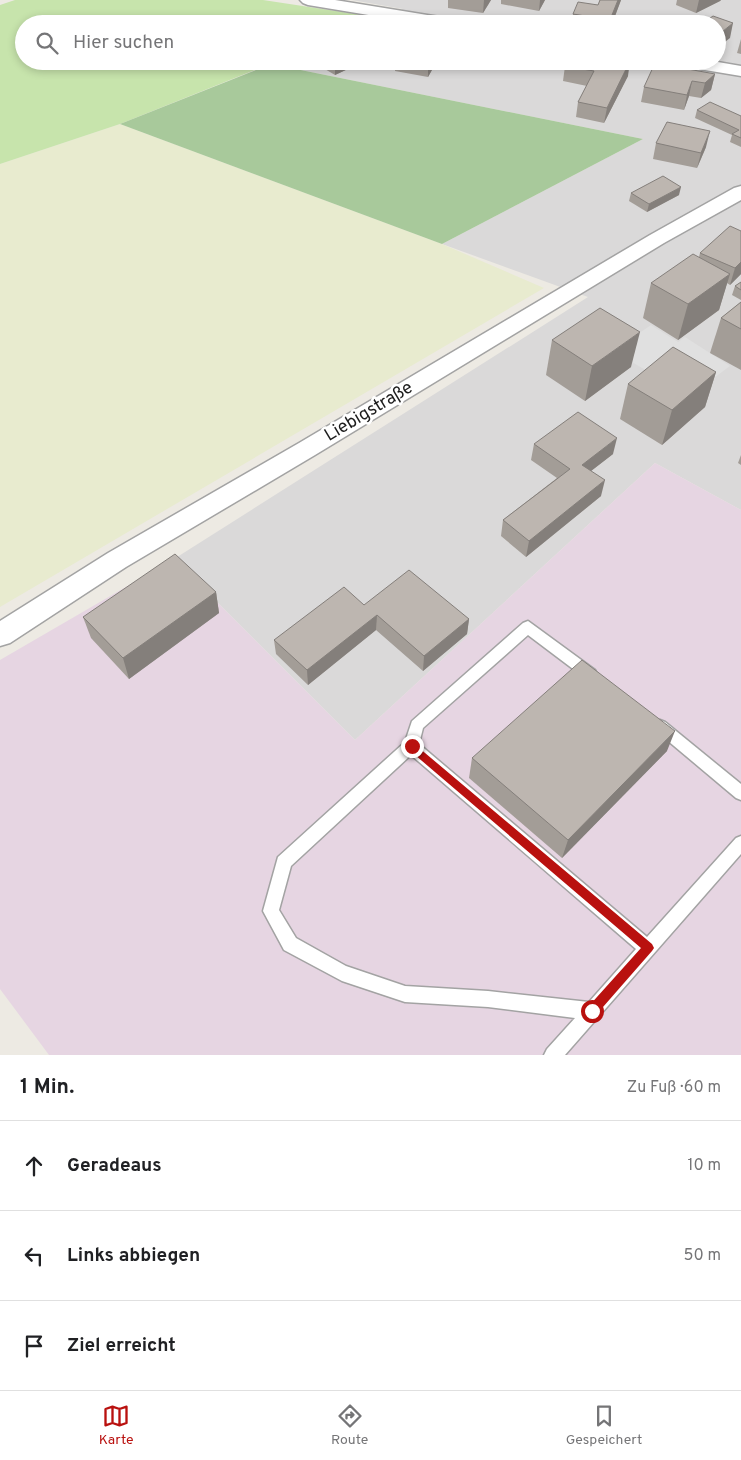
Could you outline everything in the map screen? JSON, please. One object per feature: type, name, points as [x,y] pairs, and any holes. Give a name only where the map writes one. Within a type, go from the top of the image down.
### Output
[{"type":"street","points":[[308,0],[398,15]]},
{"type":"street","points":[[726,68],[741,71]]},
{"type":"street","name":"Liebigstraße","points":[[0,635],[117,560],[657,239],[741,192]]},
{"type":"lane","points":[[592,1011],[488,999],[405,994],[342,973],[290,944],[271,911],[284,862],[412,746],[417,725],[528,627],[600,681]]},
{"type":"lane","points":[[648,717],[741,793]]},
{"type":"lane","points":[[412,746],[648,948]]},
{"type":"lane","points":[[553,1055],[741,843]]},
{"type":"shaded area","points":[[352,0],[741,0],[741,510],[655,463],[355,740],[174,559],[588,297],[442,244],[643,139],[301,70],[726,70],[726,15],[389,15],[403,9]]},
{"type":"shaded area","points":[[651,325],[678,342],[685,337],[730,366],[690,396],[613,351]]},
{"type":"shaded area","points":[[655,463],[741,510],[741,1055],[49,1055],[0,989],[0,660],[174,559],[355,740]]},
{"type":"green space","points":[[15,0],[263,0],[362,15],[15,15],[15,70],[255,70],[120,124],[0,164],[0,5]]},
{"type":"green space","points":[[256,70],[301,70],[643,139],[442,244],[120,124]]},
{"type":"green space","points":[[120,124],[442,244],[544,288],[0,607],[0,164]]},
{"type":"building","points":[[600,0],[618,0],[612,15],[573,14],[578,2],[598,5]]},
{"type":"building","points":[[726,21],[733,23],[726,29]]},
{"type":"building","points":[[588,70],[626,70],[607,108],[578,102],[594,71]]},
{"type":"building","points":[[652,70],[693,70],[715,74],[705,83],[692,81],[687,95],[644,87]]},
{"type":"building","points":[[710,102],[741,116],[741,138],[732,134],[739,130],[697,110]]},
{"type":"building","points":[[667,122],[710,131],[701,153],[656,143]]},
{"type":"building","points":[[663,176],[681,187],[649,204],[631,193]]},
{"type":"building","points":[[730,226],[741,231],[741,262],[735,268],[700,253]]},
{"type":"building","points":[[693,254],[730,274],[688,304],[651,283]]},
{"type":"building","points":[[741,282],[741,290],[735,286]]},
{"type":"building","points":[[741,302],[741,329],[721,318]]},
{"type":"building","points":[[600,308],[640,332],[592,366],[552,340]]},
{"type":"building","points":[[673,347],[716,372],[672,410],[628,384]]},
{"type":"building","points":[[578,412],[617,438],[582,465],[605,480],[529,541],[503,520],[570,469],[534,444]]},
{"type":"building","points":[[175,554],[216,592],[123,658],[83,617]]},
{"type":"building","points":[[409,570],[469,619],[424,656],[377,615],[307,670],[274,640],[344,587],[364,605]]},
{"type":"building","points":[[582,660],[675,731],[568,840],[472,758]]},
{"type":"route","points":[[412,746],[648,948],[592,1011]]}]
